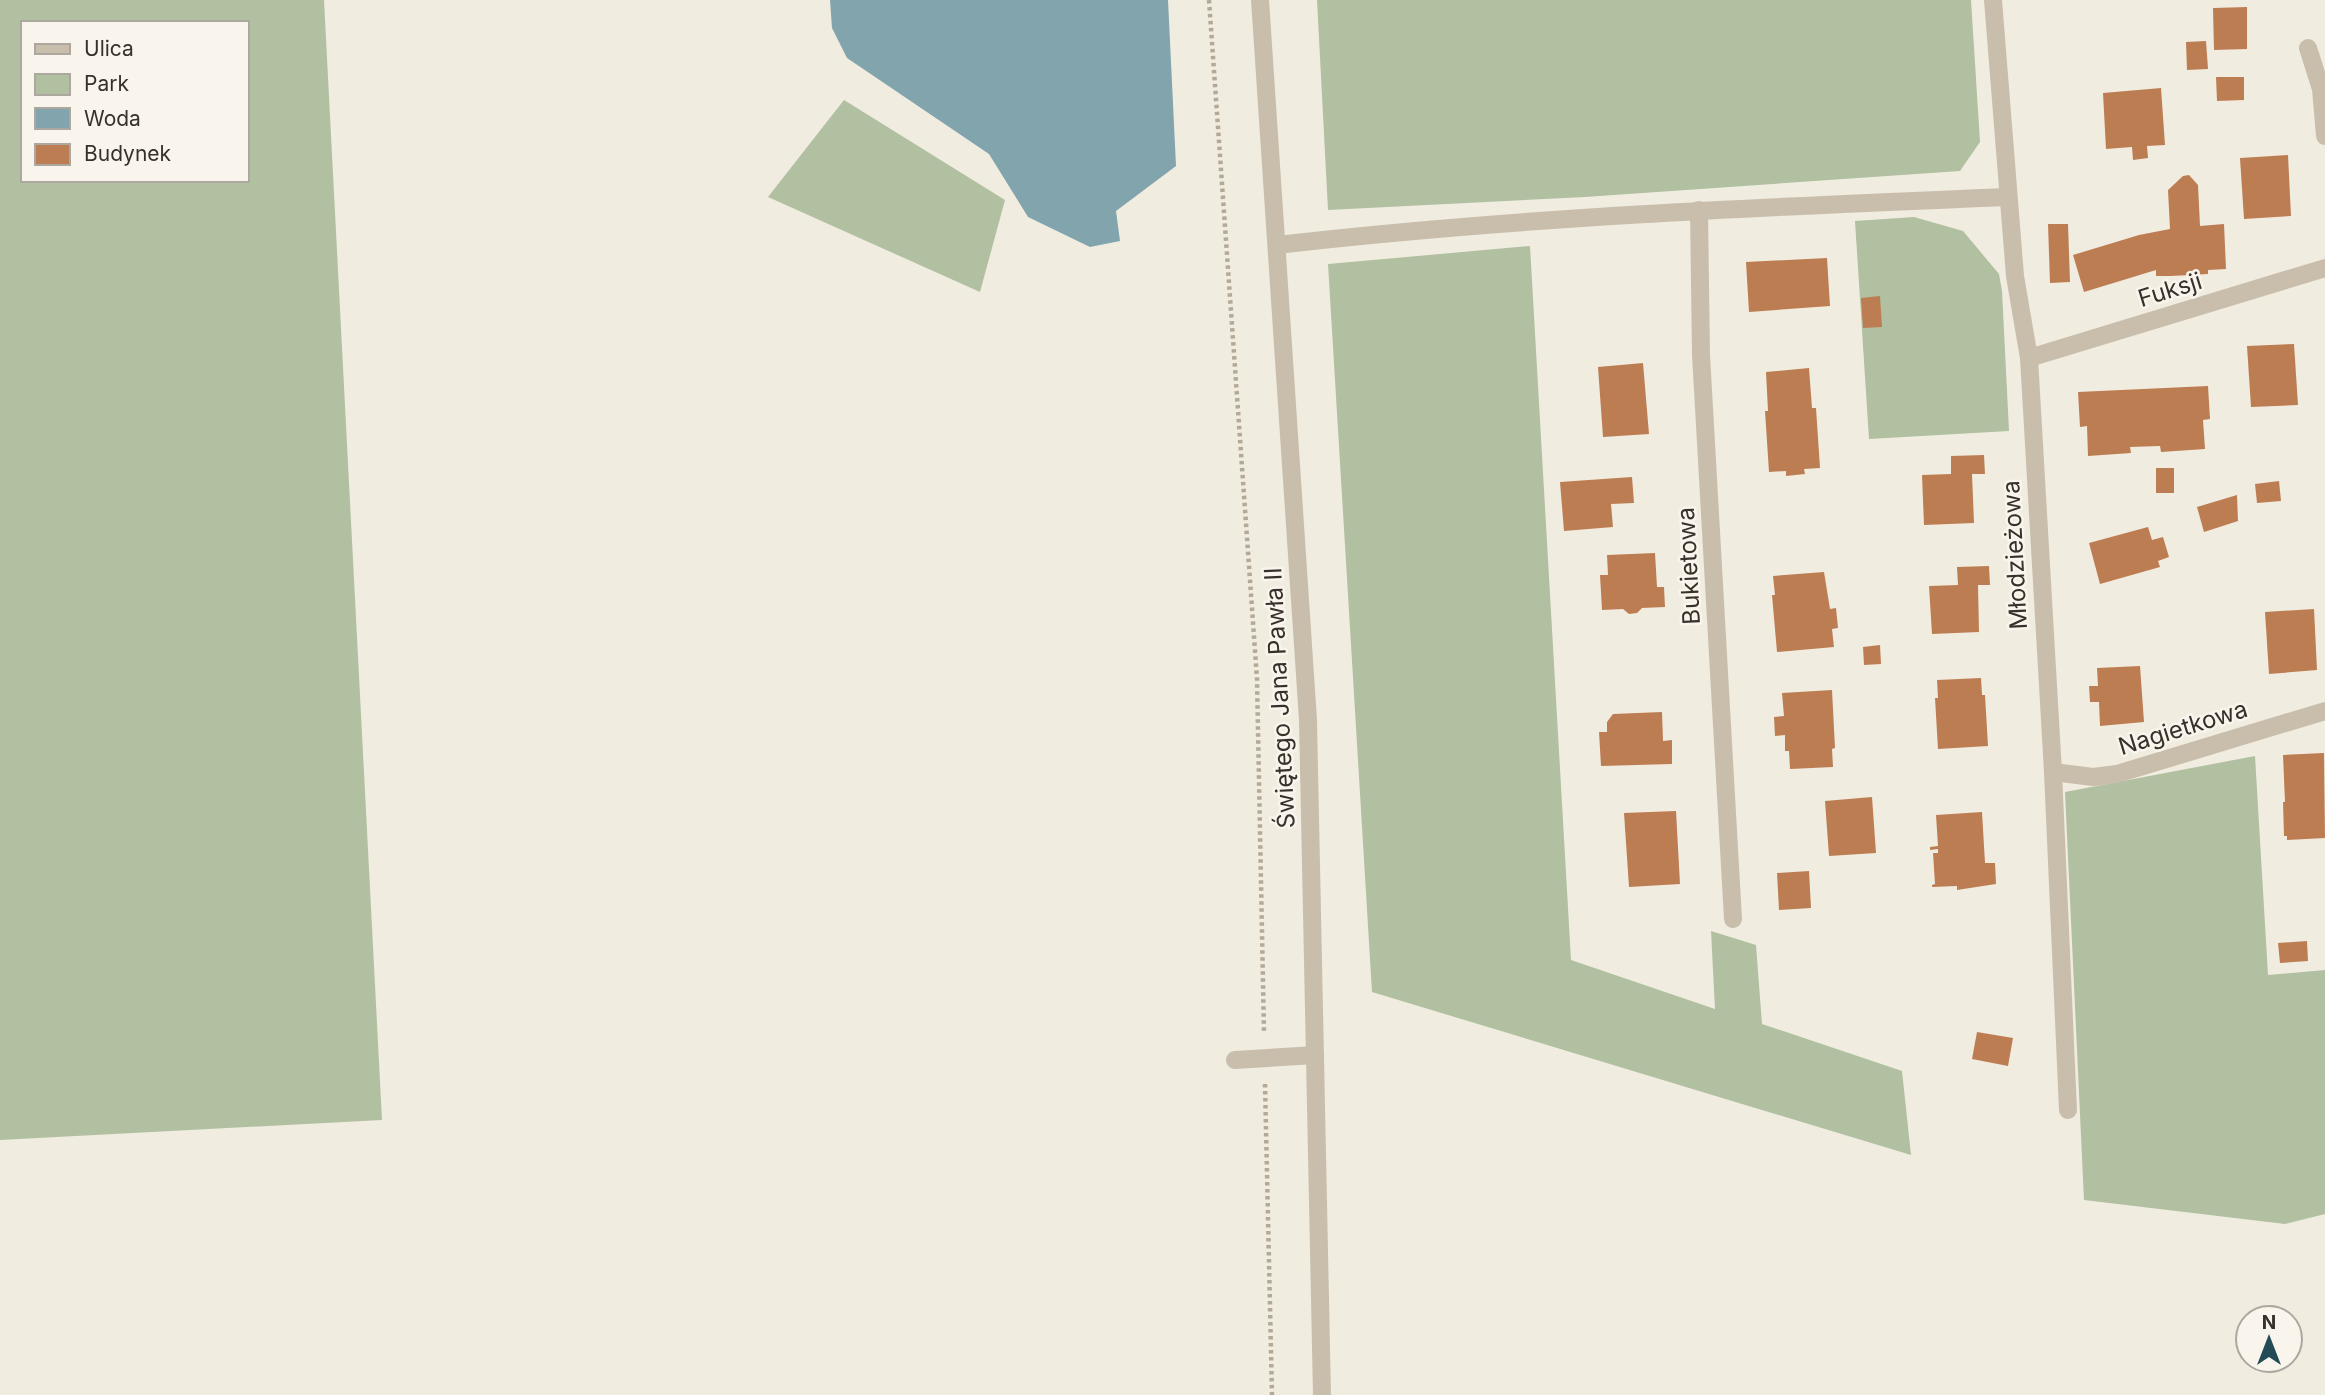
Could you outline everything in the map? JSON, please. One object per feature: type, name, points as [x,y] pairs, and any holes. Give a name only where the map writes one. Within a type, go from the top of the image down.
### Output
[{"type":"street","name":"Świętego Jana Pawła II","points":[[1260,0],[1308,708],[1322,1395]]},
{"type":"street","name":"Młodzieżowa","points":[[1993,0],[2015,276],[2029,358],[2053,772],[2068,1110]]},
{"type":"street","points":[[2308,48],[2321,89],[2325,136]]},
{"type":"street","points":[[1278,245],[1434,229],[1699,209],[2008,197]]},
{"type":"street","name":"Bukietowa","points":[[1699,209],[1701,355],[1733,919]]},
{"type":"street","name":"Fuksji","points":[[2029,358],[2325,268]]},
{"type":"street","name":"Nagietkowa","points":[[2053,772],[2093,777],[2117,774],[2325,711]]},
{"type":"street","points":[[1235,1060],[1315,1055]]},
{"type":"path","points":[[1209,0],[1257,679],[1272,1395]]},
{"type":"green space","points":[[0,0],[324,0],[382,1120],[0,1140]]},
{"type":"green space","points":[[1317,0],[1971,0],[1980,142],[1960,171],[1585,197],[1328,210]]},
{"type":"green space","points":[[844,100],[1005,200],[980,292],[768,197]]},
{"type":"green space","points":[[1914,217],[1963,231],[1999,274],[2009,431],[1869,439],[1855,221]]},
{"type":"green space","points":[[1530,246],[1571,960],[1715,1009],[1711,931],[1756,945],[1762,1024],[1902,1071],[1911,1155],[1372,992],[1328,264]]},
{"type":"green space","points":[[2255,756],[2268,975],[2325,970],[2325,1214],[2285,1224],[2084,1200],[2065,792]]},
{"type":"water","points":[[830,0],[1168,0],[1176,166],[1116,211],[1120,241],[1090,247],[1028,217],[989,154],[847,58],[832,28]]},
{"type":"building","points":[[2247,7],[2247,49],[2214,50],[2213,8]]},
{"type":"building","points":[[2206,41],[2208,69],[2187,70],[2186,42]]},
{"type":"building","points":[[2216,77],[2244,77],[2244,100],[2217,101]]},
{"type":"building","points":[[2161,88],[2165,145],[2147,146],[2148,158],[2133,160],[2132,147],[2106,149],[2103,93]]},
{"type":"building","points":[[2288,155],[2291,216],[2244,219],[2240,158]]},
{"type":"building","points":[[2189,175],[2198,185],[2200,226],[2224,224],[2226,269],[2208,270],[2208,274],[2171,276],[2156,276],[2156,270],[2084,292],[2073,255],[2139,235],[2170,229],[2168,190],[2183,176]]},
{"type":"building","points":[[2048,224],[2068,224],[2070,282],[2050,283]]},
{"type":"building","points":[[1827,258],[1830,306],[1749,312],[1746,262]]},
{"type":"building","points":[[1880,296],[1882,327],[1863,328],[1861,298]]},
{"type":"building","points":[[2294,344],[2298,405],[2251,407],[2247,346]]},
{"type":"building","points":[[1643,363],[1649,434],[1603,437],[1598,367]]},
{"type":"building","points":[[1809,368],[1812,408],[1816,408],[1820,468],[1804,469],[1805,474],[1786,476],[1786,471],[1769,472],[1765,411],[1768,411],[1766,372]]},
{"type":"building","points":[[2208,386],[2210,419],[2203,420],[2205,449],[2161,452],[2160,446],[2130,447],[2131,453],[2088,456],[2087,426],[2080,427],[2078,392]]},
{"type":"building","points":[[1984,455],[1985,474],[1972,474],[1974,523],[1924,525],[1922,475],[1951,474],[1951,456]]},
{"type":"building","points":[[2156,468],[2174,468],[2174,493],[2156,493]]},
{"type":"building","points":[[1632,477],[1634,503],[1611,504],[1613,527],[1564,531],[1560,482]]},
{"type":"building","points":[[2279,481],[2281,501],[2257,503],[2255,484]]},
{"type":"building","points":[[2237,495],[2238,521],[2204,532],[2197,507]]},
{"type":"building","points":[[2148,527],[2152,540],[2163,537],[2169,557],[2158,561],[2160,567],[2100,584],[2089,543]]},
{"type":"building","points":[[1655,553],[1657,587],[1664,587],[1665,607],[1642,608],[1637,613],[1629,614],[1623,609],[1602,610],[1600,575],[1608,575],[1607,555]]},
{"type":"building","points":[[1989,566],[1990,585],[1978,585],[1979,632],[1932,634],[1929,586],[1958,585],[1957,567]]},
{"type":"building","points":[[1824,572],[1830,609],[1836,608],[1838,628],[1832,629],[1834,647],[1777,652],[1773,576]]},
{"type":"building","points":[[2314,609],[2317,670],[2269,674],[2265,612]]},
{"type":"building","points":[[1880,645],[1881,664],[1864,665],[1863,647]]},
{"type":"building","points":[[2140,666],[2144,722],[2100,726],[2099,702],[2090,702],[2089,686],[2098,686],[2097,668]]},
{"type":"building","points":[[1981,678],[1982,695],[1985,695],[1988,746],[1938,749],[1935,698],[1938,698],[1937,680]]},
{"type":"building","points":[[1832,690],[1835,748],[1832,749],[1833,767],[1790,769],[1789,751],[1785,751],[1785,735],[1775,736],[1774,717],[1784,716],[1782,693]]},
{"type":"building","points":[[1662,712],[1663,741],[1672,740],[1672,764],[1601,766],[1599,732],[1607,732],[1607,722],[1613,714]]},
{"type":"building","points":[[2324,753],[2325,838],[2287,840],[2287,836],[2284,836],[2283,755]]},
{"type":"building","points":[[1872,797],[1876,853],[1829,856],[1825,801]]},
{"type":"building","points":[[1676,811],[1680,884],[1629,887],[1624,813]]},
{"type":"building","points":[[1982,812],[1985,863],[1995,863],[1996,884],[1957,890],[1957,886],[1932,887],[1935,884],[1933,853],[1938,853],[1938,849],[1930,850],[1930,847],[1938,846],[1936,815]]},
{"type":"building","points":[[1809,871],[1811,908],[1779,910],[1777,873]]},
{"type":"building","points":[[2307,941],[2308,961],[2280,963],[2278,943]]},
{"type":"building","points":[[1977,1032],[2013,1038],[2008,1066],[1972,1059]]}]
